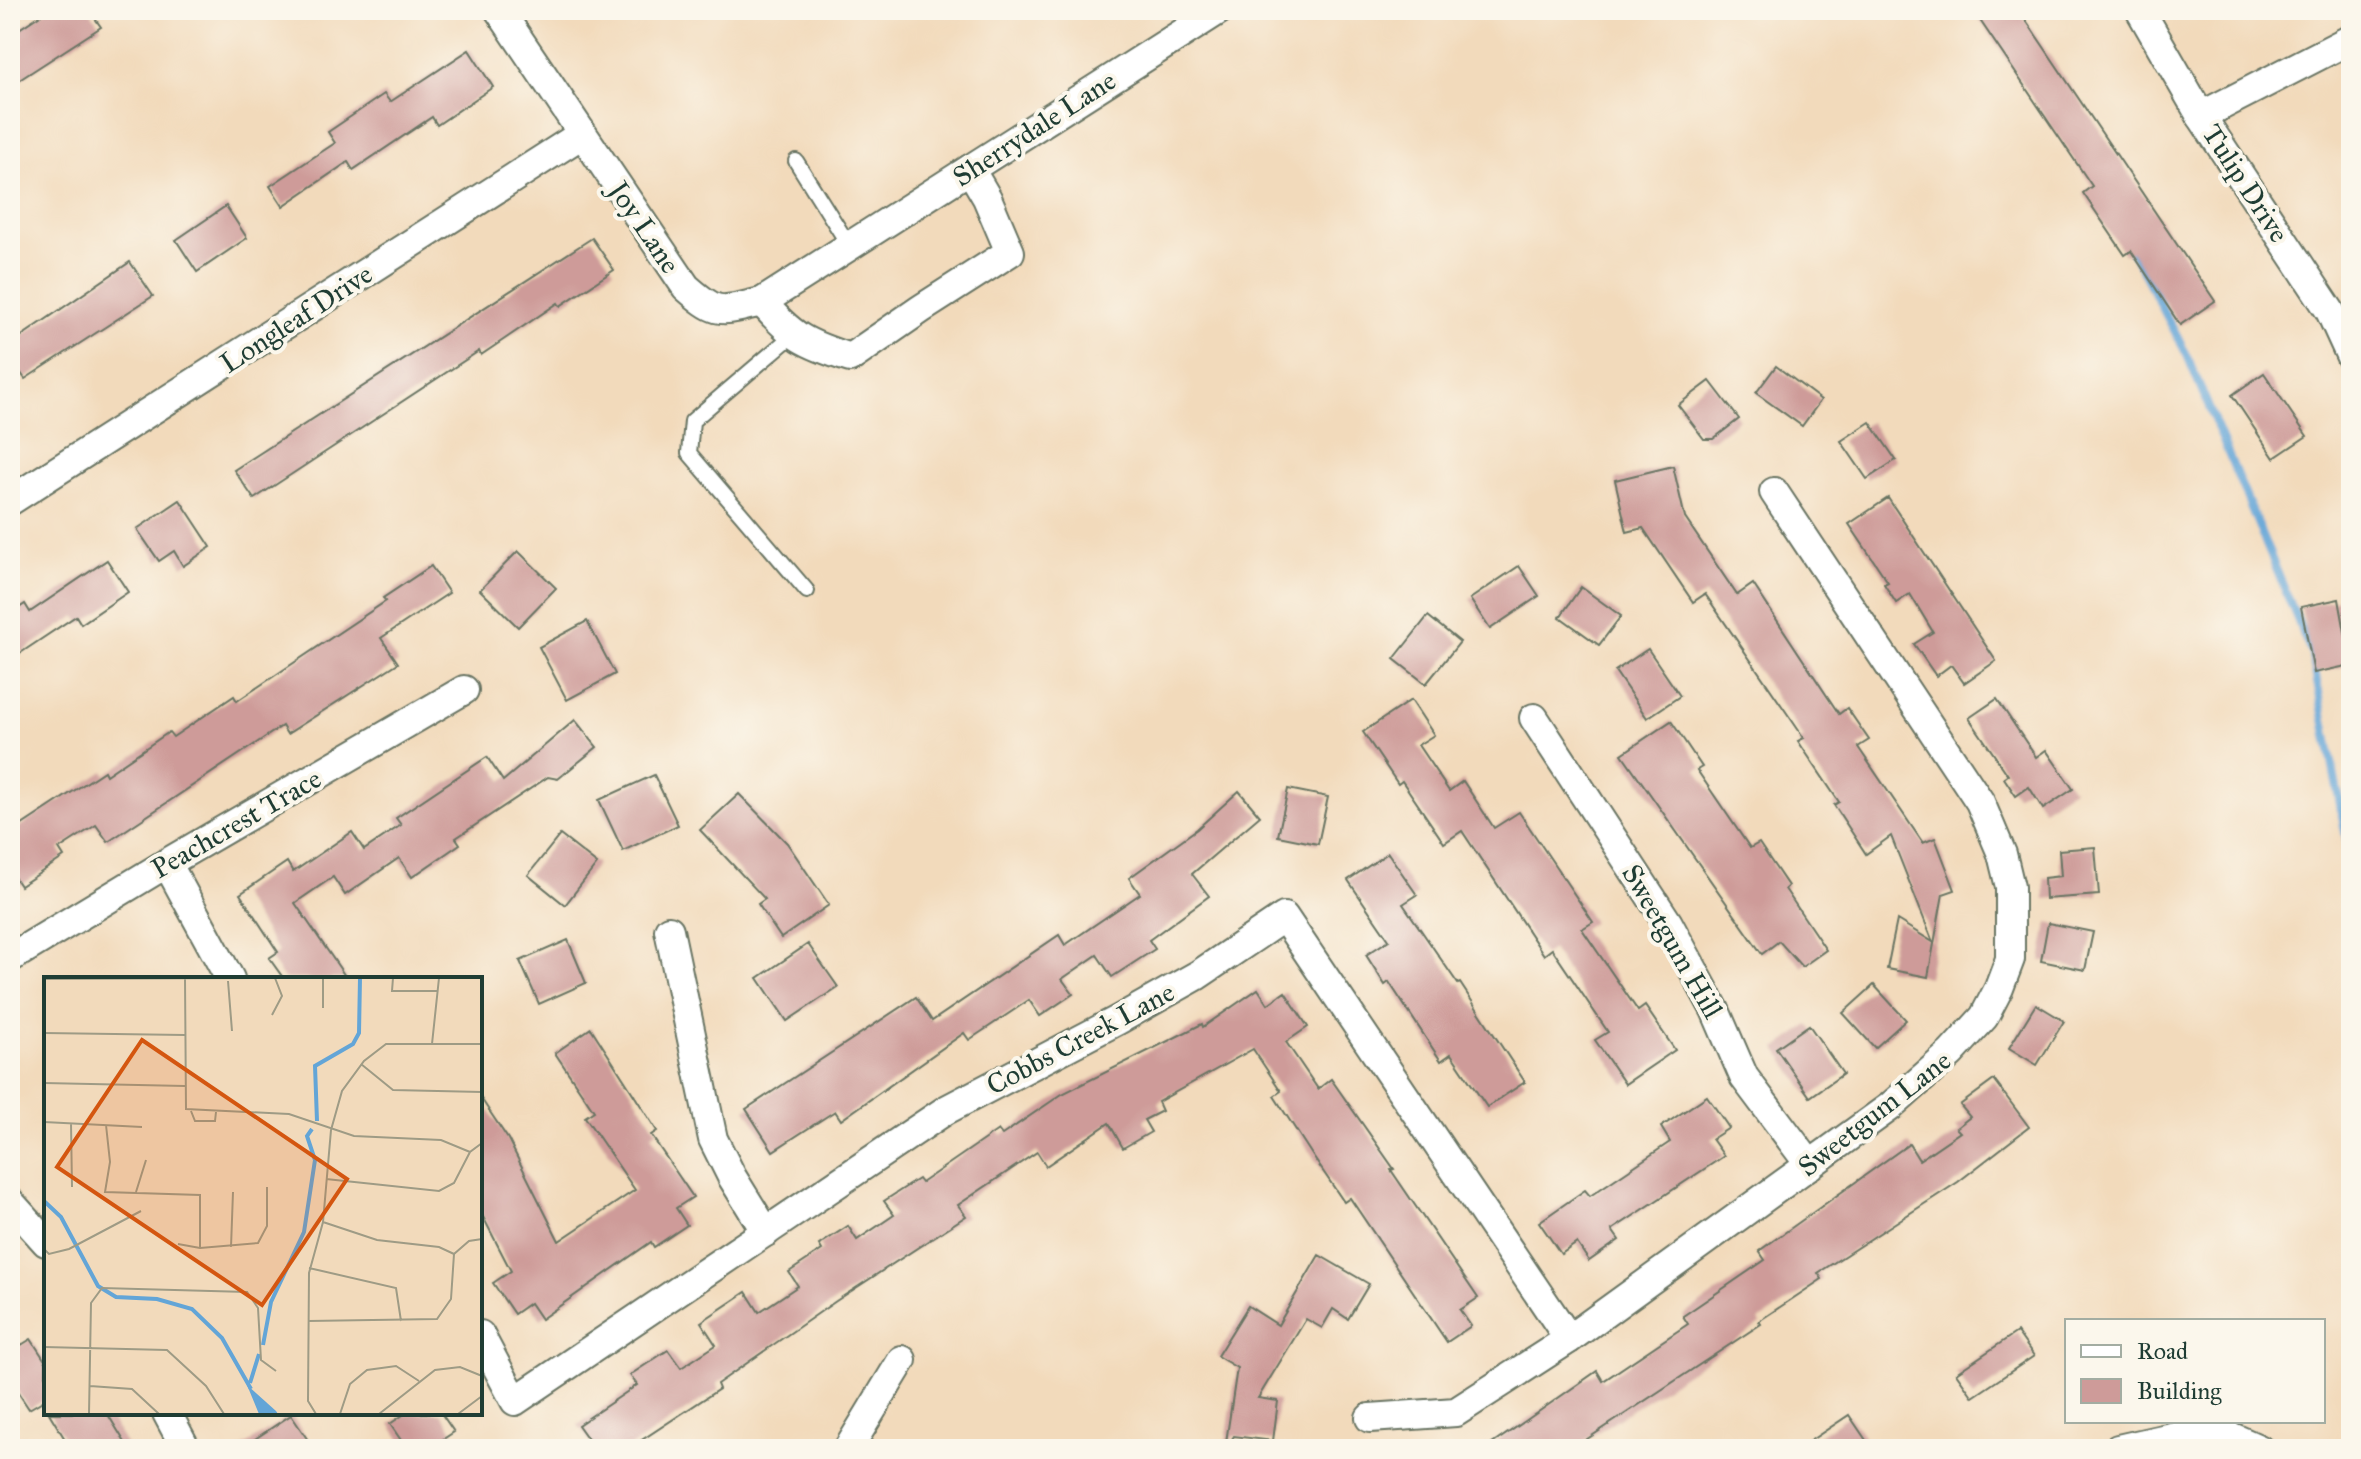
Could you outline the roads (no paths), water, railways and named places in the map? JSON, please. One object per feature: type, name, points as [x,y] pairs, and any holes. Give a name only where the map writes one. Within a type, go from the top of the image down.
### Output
[{"type":"street","name":"Joy Lane","points":[[499,10],[686,287],[708,306],[720,311],[762,302],[850,247]]},
{"type":"street","name":"Sherrydale Lane","points":[[850,247],[1219,10]]},
{"type":"street","name":"Tulip Drive","points":[[2140,10],[2201,116],[2330,311],[2351,357]]},
{"type":"street","points":[[2201,116],[2351,39]]},
{"type":"street","name":"Longleaf Drive","points":[[10,501],[582,134]]},
{"type":"street","points":[[762,302],[785,328],[811,346],[850,358],[1010,252],[987,198],[970,169]]},
{"type":"street","name":"Sweetgum Lane","points":[[1370,1418],[1456,1412],[1569,1339],[1891,1106],[1951,1053],[1984,1017],[1999,988],[2010,959],[2010,887],[2002,854],[1980,802],[1774,492]]},
{"type":"street","name":"Peachcrest Trace","points":[[10,958],[464,690]]},
{"type":"street","name":"Sweetgum Hill","points":[[1534,718],[1668,923],[1715,1010],[1744,1077],[1810,1165]]},
{"type":"street","points":[[167,863],[229,977]]},
{"type":"street","name":"Cobbs Creek Lane","points":[[482,1339],[515,1401],[946,1110],[1198,975],[1284,917],[1569,1339]]},
{"type":"street","points":[[669,930],[713,1139],[766,1232]]},
{"type":"street","points":[[10,1202],[44,1240]]},
{"type":"street","points":[[848,1449],[902,1360]]},
{"type":"street","points":[[168,1415],[186,1449]]},
{"type":"street","points":[[2118,1449],[2176,1436],[2232,1437],[2259,1449]]},
{"type":"lane","points":[[796,161],[850,247]]},
{"type":"lane","points":[[794,334],[692,421],[689,453],[807,591]]},
{"type":"waterway","points":[[2132,251],[2187,355],[2312,655],[2351,863]]}]
